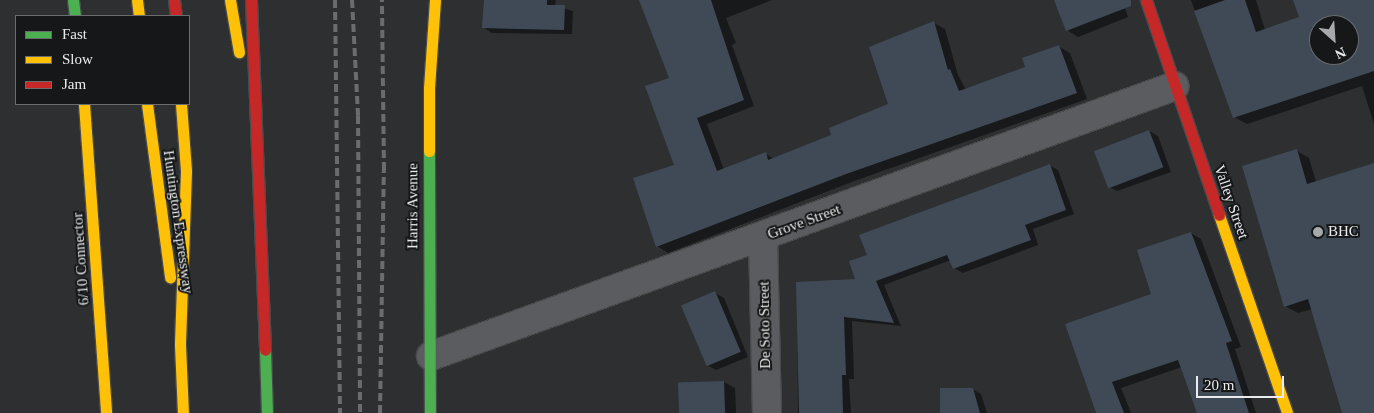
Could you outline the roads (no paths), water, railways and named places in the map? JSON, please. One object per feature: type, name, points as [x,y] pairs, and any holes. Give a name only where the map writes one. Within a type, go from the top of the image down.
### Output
[{"type":"main road","points":[[73,0],[75,15]]},
{"type":"main road","points":[[137,0],[139,15]]},
{"type":"main road","points":[[174,0],[176,15]]},
{"type":"main road","points":[[230,0],[260,174]]},
{"type":"main road","points":[[251,0],[260,174],[267,413]]},
{"type":"main road","name":"Harris Avenue","points":[[430,413],[431,356],[428,269],[429,88],[435,0]]},
{"type":"main road","name":"Valley Street","points":[[1146,0],[1287,413]]},
{"type":"main road","name":"6/10 Connector","points":[[84,105],[106,413]]},
{"type":"main road","name":"Huntington Expressway","points":[[147,105],[154,169],[180,345]]},
{"type":"main road","points":[[181,105],[186,170],[180,345],[183,413]]},
{"type":"street","name":"Grove Street","points":[[431,356],[762,238],[1175,86]]},
{"type":"street","name":"De Soto Street","points":[[762,238],[767,413]]},
{"type":"railway","points":[[335,0],[340,413]]},
{"type":"railway","points":[[352,0],[358,116],[360,413]]},
{"type":"railway","points":[[380,413],[384,170],[382,0]]},
{"type":"place","name":"BHC","points":[[1318,232]]}]
